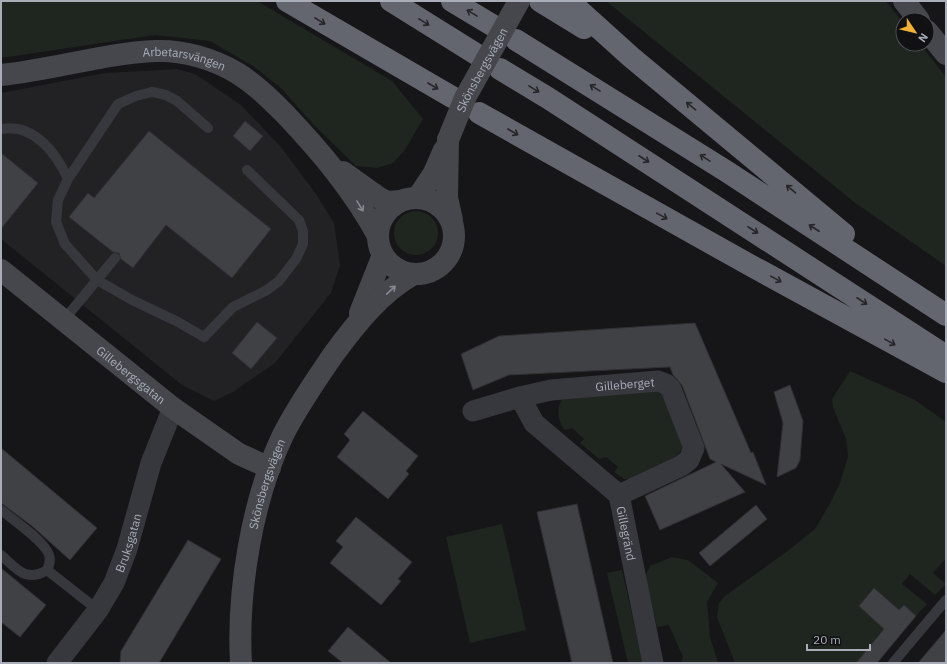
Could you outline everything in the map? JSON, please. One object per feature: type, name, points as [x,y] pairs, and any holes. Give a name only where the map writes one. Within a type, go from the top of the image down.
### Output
[{"type":"highway","points":[[287,1],[452,96]]},
{"type":"highway","points":[[391,1],[476,54]]},
{"type":"highway","points":[[452,1],[492,25]]},
{"type":"highway","points":[[540,1],[631,57]]},
{"type":"highway","points":[[569,1],[631,57],[718,127],[917,295]]},
{"type":"highway","points":[[516,40],[726,171],[946,315]]},
{"type":"highway","points":[[500,69],[594,127],[946,356]]},
{"type":"highway","points":[[479,112],[748,264],[946,372]]},
{"type":"main road","name":"Skönsbergsvägen","points":[[409,199],[434,173],[465,98],[519,1]]},
{"type":"main road","points":[[904,1],[913,12]]},
{"type":"main road","points":[[935,41],[946,54]]},
{"type":"main road","name":"Arbetarsvängen","points":[[1,75],[157,51],[187,54],[213,61],[237,73],[258,88],[330,162],[378,197],[387,202],[409,199]]},
{"type":"main road","name":"Skönsbergsvägen","points":[[448,140],[446,198],[452,222]]},
{"type":"main road","name":"Arbetarsvängen","points":[[330,162],[381,245]]},
{"type":"main road","points":[[409,199],[429,199],[438,204],[446,212],[452,222],[454,238],[453,247],[445,262],[430,271],[414,274],[402,271],[391,265],[381,245],[380,225],[384,215],[391,207],[409,199]]},
{"type":"main road","name":"Skönsbergsvägen","points":[[354,327],[371,289],[381,245]]},
{"type":"main road","name":"Gillebergsgatan","points":[[1,270],[173,408],[240,454],[270,468]]},
{"type":"main road","name":"Skönsbergsvägen","points":[[241,663],[241,618],[244,577],[260,499],[270,468],[287,428],[317,379],[354,327],[393,288],[414,274]]},
{"type":"street","name":"Gilleberget","points":[[473,411],[520,397],[551,390],[658,381],[666,384],[671,389],[694,448],[692,455],[681,466],[619,495]]},
{"type":"street","name":"Gillegränd","points":[[520,397],[534,423],[619,495],[633,557],[653,663]]},
{"type":"street","name":"Bruksgatan","points":[[57,663],[98,610],[114,583],[126,549],[151,463],[173,408]]},
{"type":"lane","points":[[208,128],[177,101],[166,94],[152,92],[136,96],[118,104],[68,179],[58,200],[56,222],[65,244],[97,280],[204,337],[233,307],[267,290],[279,280],[296,259],[303,244],[303,231],[299,220],[247,170]]},
{"type":"lane","points":[[1,129],[18,129],[36,137],[47,146],[60,161],[68,179]]},
{"type":"lane","points":[[63,321],[115,258]]},
{"type":"lane","points":[[1,510],[43,545],[49,555],[50,564],[47,570],[38,576],[30,577],[22,573],[1,555]]},
{"type":"lane","points":[[47,570],[98,610]]},
{"type":"lane","points":[[893,663],[942,611],[946,600]]},
{"type":"shaded area","points":[[1,1],[257,1],[392,81],[423,119],[404,151],[393,163],[377,168],[356,166],[313,124],[281,88],[253,66],[210,41],[155,35],[1,58]]},
{"type":"shaded area","points":[[606,1],[886,1],[895,13],[895,52],[926,52],[946,77],[946,266],[854,202]]},
{"type":"shaded area","points":[[177,69],[195,74],[241,105],[281,147],[316,194],[334,223],[340,265],[331,293],[275,363],[233,392],[214,401],[182,385],[1,239],[1,93],[105,73]]},
{"type":"shaded area","points":[[412,211],[420,211],[425,212],[432,217],[437,224],[437,242],[432,249],[425,254],[412,255],[404,252],[397,245],[394,237],[394,229],[397,221],[404,214]]},
{"type":"shaded area","points":[[850,371],[915,400],[946,422],[946,558],[933,573],[946,584],[935,595],[910,574],[902,584],[927,604],[916,616],[903,605],[856,663],[735,663],[717,617],[719,603],[725,596],[789,550],[815,529],[829,505],[840,483],[848,456],[846,439],[833,407],[832,399]]},
{"type":"shaded area","points":[[656,391],[662,395],[685,446],[674,459],[632,479],[624,479],[614,472],[618,467],[606,457],[599,459],[580,443],[584,439],[572,428],[565,430],[559,419],[558,411],[562,399]]},
{"type":"shaded area","points":[[502,524],[526,630],[470,643],[446,537]]},
{"type":"shaded area","points":[[672,557],[688,560],[718,583],[707,602],[710,637],[718,663],[681,663],[683,657],[669,625],[657,627],[645,576],[650,566]]},
{"type":"shaded area","points":[[622,570],[643,663],[628,663],[607,573]]},
{"type":"building","points":[[245,121],[263,136],[250,151],[233,136]]},
{"type":"building","points":[[149,131],[271,229],[232,278],[166,225],[133,268],[121,259],[119,253],[113,252],[69,217],[88,193],[94,198]]},
{"type":"building","points":[[1,153],[38,183],[1,229]]},
{"type":"building","points":[[257,322],[277,338],[251,369],[232,353]]},
{"type":"building","points":[[695,323],[751,453],[753,452],[766,485],[721,464],[745,492],[660,530],[645,496],[716,462],[710,459],[682,385],[673,375],[670,367],[509,375],[473,390],[461,354],[499,336]]},
{"type":"building","points":[[790,385],[803,421],[800,460],[796,468],[777,477],[783,423],[774,392]]},
{"type":"building","points":[[363,411],[418,456],[406,471],[409,474],[388,499],[337,457],[350,440],[344,434]]},
{"type":"building","points":[[1,448],[97,528],[70,560],[32,526],[1,503]]},
{"type":"building","points":[[577,504],[613,663],[572,663],[537,512]]},
{"type":"building","points":[[756,505],[767,519],[710,566],[699,553]]},
{"type":"building","points":[[356,517],[412,562],[398,579],[401,581],[381,605],[330,563],[343,547],[336,541]]},
{"type":"building","points":[[188,540],[221,559],[159,663],[120,663],[121,651]]},
{"type":"building","points":[[1,568],[46,605],[20,637],[1,622]]},
{"type":"building","points":[[874,588],[899,610],[904,605],[916,616],[877,663],[856,663],[884,629],[859,606]]},
{"type":"building","points":[[348,627],[391,663],[343,663],[328,651]]},
{"type":"building","points":[[946,630],[946,663],[918,663]]}]
